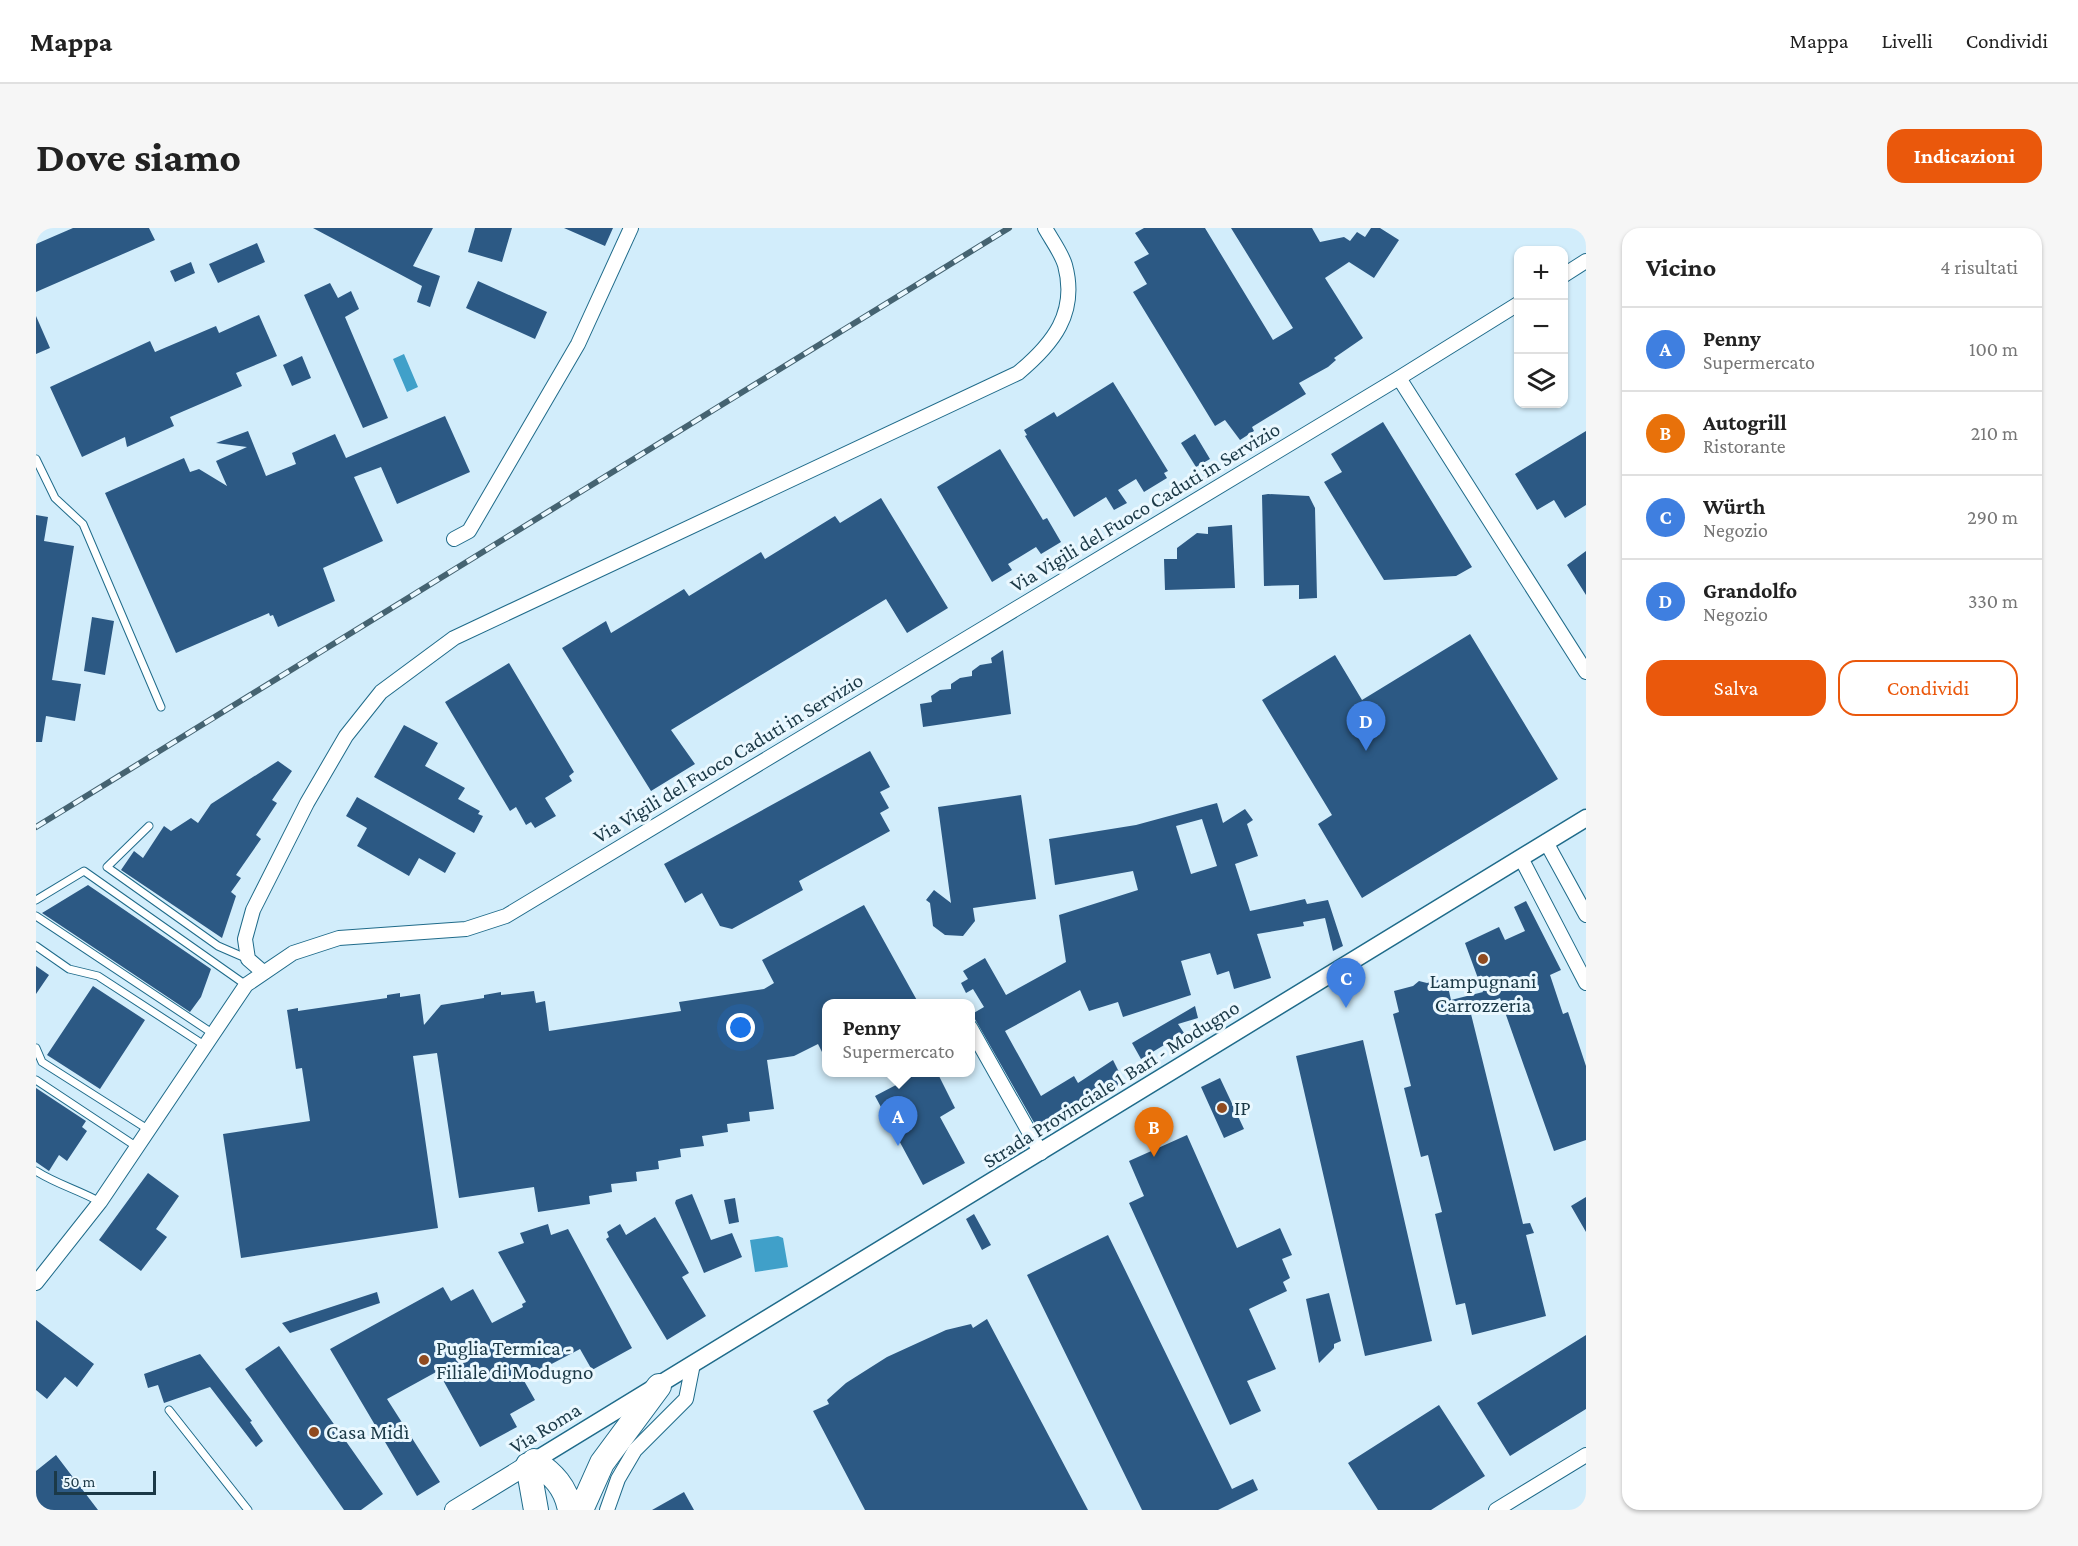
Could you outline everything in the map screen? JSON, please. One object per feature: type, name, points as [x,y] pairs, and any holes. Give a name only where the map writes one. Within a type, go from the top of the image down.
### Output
[{"type":"highway","points":[[581,1510],[602,1463],[659,1386]]},
{"type":"highway","points":[[531,1463],[536,1510]]},
{"type":"highway","points":[[531,1463],[550,1472],[561,1485],[570,1510]]},
{"type":"main road","name":"Via Roma","points":[[454,1510],[531,1463]]},
{"type":"street","points":[[454,539],[469,531],[578,344],[631,228]]},
{"type":"street","points":[[263,972],[248,959],[245,939],[253,910],[307,803],[346,736],[381,692],[419,661],[454,638],[1018,373],[1049,346],[1065,312],[1068,280],[1064,263],[1045,228]]},
{"type":"street","points":[[1568,272],[1586,261]]},
{"type":"street","name":"Via Vigili del Fuoco Caduti in Servizio","points":[[36,1282],[100,1202],[246,985],[263,972],[293,953],[339,938],[466,929],[506,916],[1514,306]]},
{"type":"street","points":[[1399,378],[1586,672]]},
{"type":"street","name":"Strada Provinciale 1 Bari - Modugno","points":[[659,1386],[1586,818]]},
{"type":"street","points":[[1546,842],[1586,915]]},
{"type":"street","points":[[1521,858],[1586,983]]},
{"type":"street","points":[[975,1036],[1041,1154]]},
{"type":"street","points":[[607,1510],[618,1479],[635,1450],[686,1399],[693,1364]]},
{"type":"street","name":"Via Roma","points":[[531,1463],[659,1386]]},
{"type":"street","points":[[1496,1510],[1586,1455]]},
{"type":"lane","points":[[36,459],[55,498],[83,524],[161,707]]},
{"type":"lane","points":[[149,826],[107,867],[218,946],[248,959]]},
{"type":"lane","points":[[36,900],[84,871],[246,985]]},
{"type":"lane","points":[[36,916],[212,1033]]},
{"type":"lane","points":[[36,946],[69,969],[98,976],[204,1045]]},
{"type":"lane","points":[[36,1048],[42,1062],[149,1130]]},
{"type":"lane","points":[[36,1080],[138,1147]]},
{"type":"lane","points":[[36,1171],[100,1202]]},
{"type":"lane","points":[[168,1410],[248,1510]]},
{"type":"water","points":[[404,354],[418,387],[407,392],[393,359]]},
{"type":"water","points":[[778,1236],[783,1238],[788,1267],[755,1272],[750,1240]]},
{"type":"building","points":[[73,228],[149,228],[155,240],[36,292],[36,244]]},
{"type":"building","points":[[313,228],[433,228],[413,266],[440,276],[430,307],[417,302],[422,286]]},
{"type":"building","points":[[475,228],[512,228],[502,262],[468,252]]},
{"type":"building","points":[[564,228],[613,228],[605,246]]},
{"type":"building","points":[[1144,228],[1205,228],[1273,340],[1293,328],[1231,228],[1312,228],[1320,242],[1344,237],[1350,241],[1357,232],[1365,237],[1371,228],[1380,228],[1399,240],[1374,278],[1349,262],[1325,278],[1363,338],[1334,358],[1336,360],[1328,367],[1299,383],[1306,394],[1252,427],[1254,431],[1240,440],[1225,420],[1215,426],[1133,292],[1147,284],[1134,262],[1149,254],[1135,233]]},
{"type":"building","points":[[257,243],[265,262],[218,283],[209,264]]},
{"type":"building","points":[[191,262],[195,273],[175,282],[170,271]]},
{"type":"building","points":[[478,281],[547,312],[535,339],[466,308]]},
{"type":"building","points":[[330,283],[338,298],[351,291],[359,309],[345,317],[388,418],[363,428],[304,295]]},
{"type":"building","points":[[259,315],[277,356],[236,373],[242,386],[170,417],[174,426],[127,447],[125,437],[82,457],[50,387],[150,341],[155,352],[216,326],[219,333]]},
{"type":"building","points":[[36,316],[50,348],[36,354]]},
{"type":"building","points":[[302,356],[311,378],[292,386],[283,365]]},
{"type":"building","points":[[1113,382],[1168,471],[1164,473],[1167,478],[1144,492],[1136,479],[1118,490],[1127,503],[1114,510],[1106,497],[1074,517],[1025,436],[1027,435],[1024,430],[1054,412],[1057,417]]},
{"type":"building","points":[[445,416],[470,472],[397,504],[381,467],[354,477],[383,541],[323,568],[335,601],[278,627],[273,615],[270,616],[269,613],[176,653],[105,493],[184,458],[190,472],[199,469],[227,486],[216,461],[247,447],[216,443],[248,431],[266,476],[296,464],[292,453],[335,434],[346,458]]},
{"type":"building","points":[[1383,422],[1472,567],[1456,576],[1384,580],[1324,482],[1342,472],[1331,454]]},
{"type":"building","points":[[1586,431],[1586,505],[1565,518],[1554,500],[1537,510],[1515,474]]},
{"type":"building","points":[[1195,434],[1210,459],[1196,467],[1181,443]]},
{"type":"building","points":[[1000,449],[1043,520],[1047,518],[1061,542],[1041,554],[1036,547],[1008,564],[1012,570],[992,582],[937,487]]},
{"type":"building","points":[[1262,495],[1309,496],[1315,508],[1317,598],[1299,599],[1299,585],[1264,586]]},
{"type":"building","points":[[881,498],[948,608],[907,633],[886,599],[671,730],[695,764],[651,791],[562,648],[606,621],[611,633],[684,589],[689,596],[761,552],[765,559],[835,516],[840,523]]},
{"type":"building","points":[[36,515],[48,517],[44,541],[74,546],[52,680],[81,684],[75,721],[46,716],[42,742],[36,742]]},
{"type":"building","points":[[1232,525],[1235,588],[1165,590],[1164,559],[1177,559],[1177,548],[1197,533],[1208,534],[1208,527]]},
{"type":"building","points":[[1586,551],[1586,595],[1567,565]]},
{"type":"building","points":[[92,617],[114,621],[105,675],[84,671]]},
{"type":"building","points":[[1470,634],[1558,779],[1362,898],[1318,824],[1332,815],[1262,700],[1335,655],[1362,700]]},
{"type":"building","points":[[1003,650],[1011,714],[923,727],[920,704],[932,702],[931,696],[940,690],[951,689],[951,684],[960,678],[972,676],[972,671],[980,665],[992,663],[991,658]]},
{"type":"building","points":[[509,663],[574,772],[569,776],[572,781],[545,798],[556,816],[535,828],[531,822],[526,825],[516,807],[510,811],[445,702]]},
{"type":"building","points":[[404,725],[438,743],[425,766],[465,788],[458,799],[480,811],[478,814],[483,816],[474,833],[374,777]]},
{"type":"building","points":[[870,751],[890,787],[880,792],[889,808],[880,813],[890,831],[799,881],[803,890],[732,929],[720,926],[702,893],[685,903],[664,864]]},
{"type":"building","points":[[278,761],[292,771],[272,800],[277,803],[256,835],[261,839],[236,875],[241,878],[231,892],[236,896],[222,938],[121,870],[134,851],[143,858],[164,826],[171,831],[191,818],[198,823],[211,804]]},
{"type":"building","points":[[1021,795],[1036,899],[973,908],[975,921],[963,936],[945,935],[933,926],[930,903],[926,900],[934,890],[951,903],[938,807]]},
{"type":"building","points":[[357,797],[456,853],[445,873],[419,858],[409,876],[357,846],[367,828],[346,816]]},
{"type":"building","points":[[1217,803],[1223,823],[1245,809],[1253,820],[1247,824],[1258,856],[1235,864],[1250,911],[1305,899],[1307,904],[1328,900],[1343,946],[1333,951],[1325,918],[1303,922],[1304,926],[1257,934],[1271,978],[1234,989],[1229,971],[1217,975],[1210,953],[1181,961],[1191,995],[1123,1017],[1118,1002],[1089,1011],[1080,990],[1005,1031],[1041,1096],[1074,1076],[1078,1083],[1113,1060],[1124,1082],[1040,1133],[975,1019],[975,1012],[984,1007],[973,989],[966,993],[961,983],[968,979],[963,971],[985,958],[1006,995],[1066,962],[1059,915],[1138,890],[1133,871],[1055,885],[1049,839],[1136,825]],"holes":[[[1202,819],[1217,866],[1191,874],[1176,826]]]},
{"type":"building","points":[[88,885],[211,969],[201,997],[190,1012],[42,913]]},
{"type":"building","points":[[1526,901],[1561,970],[1550,975],[1563,1014],[1568,1012],[1586,1066],[1586,1140],[1554,1151],[1500,998],[1470,1010],[1523,1224],[1530,1223],[1534,1233],[1526,1235],[1546,1316],[1472,1335],[1465,1303],[1456,1305],[1435,1214],[1442,1212],[1428,1155],[1421,1157],[1404,1088],[1411,1086],[1393,1014],[1399,1012],[1394,991],[1413,986],[1419,981],[1427,983],[1446,978],[1451,1000],[1483,992],[1465,943],[1499,927],[1505,940],[1525,931],[1514,907]]},
{"type":"building","points":[[864,905],[916,999],[822,999],[822,1052],[818,1044],[794,1056],[767,1060],[774,1109],[749,1112],[750,1121],[727,1124],[728,1132],[702,1136],[704,1146],[680,1149],[681,1157],[658,1161],[659,1169],[636,1172],[637,1181],[611,1184],[612,1192],[589,1196],[590,1204],[538,1212],[534,1187],[459,1198],[437,1053],[413,1056],[438,1228],[241,1258],[223,1134],[310,1121],[302,1068],[296,1069],[287,1010],[298,1008],[298,1011],[387,998],[387,995],[400,993],[400,997],[420,994],[424,1025],[441,1005],[484,998],[484,995],[501,992],[501,995],[534,991],[536,1003],[545,1001],[549,1031],[681,1011],[679,1002],[764,989],[774,983],[762,960]]},
{"type":"building","points":[[36,966],[49,975],[36,994]]},
{"type":"building","points":[[93,986],[145,1020],[100,1089],[47,1055]]},
{"type":"building","points":[[1195,1006],[1198,1018],[1178,1024],[1184,1033],[1141,1059],[1132,1043]]},
{"type":"building","points":[[1363,1040],[1432,1341],[1365,1356],[1296,1056]]},
{"type":"building","points":[[911,1077],[940,1077],[955,1108],[940,1117],[965,1163],[923,1185],[875,1096]]},
{"type":"building","name":"IP","points":[[1220,1078],[1244,1129],[1224,1138],[1201,1087]]},
{"type":"building","points":[[36,1088],[86,1121],[82,1127],[87,1131],[67,1161],[59,1155],[49,1171],[36,1162]]},
{"type":"building","points":[[1187,1135],[1237,1248],[1280,1228],[1292,1255],[1282,1259],[1290,1278],[1283,1282],[1287,1291],[1249,1309],[1276,1369],[1247,1381],[1261,1411],[1230,1425],[1129,1203],[1144,1196],[1129,1161]]},
{"type":"building","points":[[148,1173],[179,1196],[156,1229],[167,1237],[141,1271],[99,1240]]},
{"type":"building","points":[[692,1194],[711,1240],[732,1233],[742,1257],[704,1273],[675,1203],[676,1200]]},
{"type":"building","points":[[1586,1197],[1586,1232],[1571,1206]]},
{"type":"building","points":[[735,1198],[739,1222],[729,1224],[724,1200]]},
{"type":"building","points":[[974,1214],[991,1245],[982,1250],[966,1219]]},
{"type":"building","points":[[655,1217],[689,1273],[682,1277],[706,1316],[667,1340],[606,1239],[609,1237],[607,1232],[620,1224],[626,1235]]},
{"type":"building","points":[[548,1224],[551,1235],[568,1229],[632,1348],[592,1370],[580,1349],[523,1379],[535,1400],[510,1414],[517,1427],[480,1447],[438,1371],[387,1399],[440,1482],[417,1496],[330,1349],[443,1287],[451,1301],[473,1289],[492,1323],[523,1307],[522,1304],[526,1302],[498,1252],[524,1243],[520,1233]]},
{"type":"building","points":[[1108,1235],[1232,1489],[1253,1479],[1258,1490],[1218,1510],[1142,1510],[1027,1275]]},
{"type":"building","points":[[377,1292],[380,1303],[290,1333],[282,1323]]},
{"type":"building","points":[[1329,1293],[1341,1341],[1334,1344],[1334,1348],[1319,1363],[1306,1299]]},
{"type":"building","points":[[987,1319],[1088,1510],[865,1510],[813,1411],[829,1404],[827,1400],[846,1383],[887,1357],[946,1330],[971,1324],[973,1328]]},
{"type":"building","points":[[36,1320],[94,1364],[77,1387],[65,1377],[47,1399],[36,1390]]},
{"type":"building","points":[[1586,1335],[1586,1409],[1510,1456],[1477,1403]]},
{"type":"building","name":"Casa Midì","points":[[279,1346],[383,1494],[361,1510],[344,1510],[245,1369]]},
{"type":"building","points":[[200,1354],[252,1421],[250,1422],[263,1441],[256,1447],[210,1387],[164,1403],[158,1385],[148,1388],[144,1374]]},
{"type":"building","points":[[1439,1405],[1485,1476],[1431,1510],[1378,1510],[1348,1463]]},
{"type":"building","points":[[56,1455],[98,1510],[36,1510],[36,1471]]},
{"type":"building","points":[[684,1492],[694,1510],[652,1510]]},
{"type":"railway","points":[[36,827],[1009,228]]},
{"type":"place","name":"Grandolfo","points":[[1366,751]]},
{"type":"place","name":"Lampugnani Carrozzeria","points":[[1483,959]]},
{"type":"place","name":"Würth","points":[[1346,1008]]},
{"type":"place","name":"IP","points":[[1222,1108]]},
{"type":"place","name":"Penny","points":[[898,1146]]},
{"type":"place","name":"Autogrill","points":[[1154,1157]]},
{"type":"place","name":"Puglia Termica - Filiale di Modugno","points":[[424,1360]]},
{"type":"place","name":"Casa Midì","points":[[314,1432]]}]
